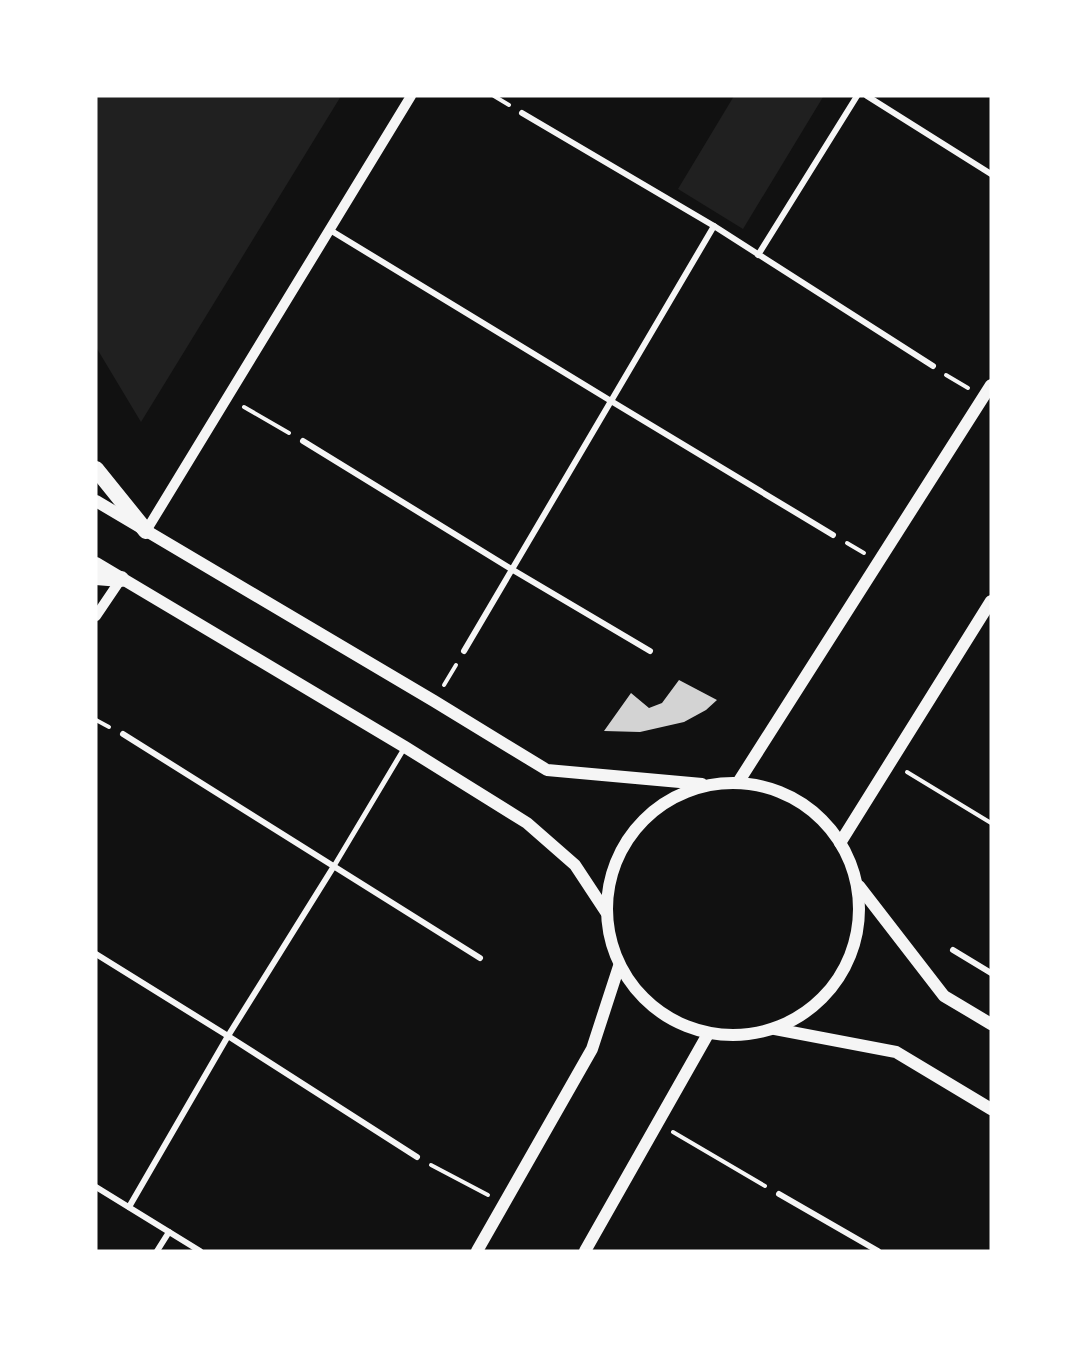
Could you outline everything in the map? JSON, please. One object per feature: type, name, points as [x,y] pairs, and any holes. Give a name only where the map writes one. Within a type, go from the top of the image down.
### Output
[{"type":"highway","points":[[96,469],[146,531]]},
{"type":"highway","points":[[96,576],[121,579]]},
{"type":"main road","points":[[740,781],[991,385]]},
{"type":"main road","points":[[96,501],[435,701],[547,770],[712,784]]},
{"type":"main road","points":[[96,563],[405,747],[527,823],[575,865],[606,912]]},
{"type":"main road","points":[[840,843],[991,601]]},
{"type":"main road","points":[[859,886],[860,926],[848,966],[824,999],[775,1029],[751,1035],[708,1034],[674,1021],[642,998],[619,966],[609,939],[606,912],[611,870],[631,832],[661,803],[699,786],[740,781],[782,791],[818,814],[840,843],[859,886],[944,996],[991,1024]]},
{"type":"main road","points":[[477,1251],[592,1049],[619,966]]},
{"type":"main road","points":[[775,1029],[896,1052],[991,1109]]},
{"type":"main road","points":[[585,1251],[708,1034]]},
{"type":"street","points":[[146,531],[411,96]]},
{"type":"street","points":[[758,255],[857,96]]},
{"type":"street","points":[[867,96],[991,174]]},
{"type":"street","points":[[522,113],[714,226],[933,366]]},
{"type":"street","points":[[464,651],[714,226]]},
{"type":"street","points":[[330,230],[833,535]]},
{"type":"street","points":[[303,441],[513,570],[651,651]]},
{"type":"street","points":[[96,616],[121,579]]},
{"type":"street","points":[[123,734],[480,958]]},
{"type":"street","points":[[129,1207],[228,1036],[405,747]]},
{"type":"street","points":[[953,950],[991,973]]},
{"type":"street","points":[[96,954],[417,1157]]},
{"type":"street","points":[[96,1187],[200,1251]]},
{"type":"street","points":[[779,1194],[878,1251]]},
{"type":"street","points":[[157,1251],[169,1232]]},
{"type":"path","points":[[933,366],[983,397]]},
{"type":"path","points":[[227,397],[303,441]]},
{"type":"path","points":[[833,535],[879,562]]},
{"type":"path","points":[[435,701],[464,651]]},
{"type":"path","points":[[891,762],[991,824]]},
{"type":"path","points":[[658,1123],[779,1194]]},
{"type":"path","points":[[417,1157],[504,1204]]},
{"type":"shaded area","points":[[96,96],[341,96],[141,422],[96,347]]},
{"type":"shaded area","points":[[734,96],[823,97],[743,229],[678,189]]},
{"type":"building","points":[[679,680],[717,700],[706,710],[684,722],[640,732],[604,731],[631,693],[649,708],[662,703]]}]
